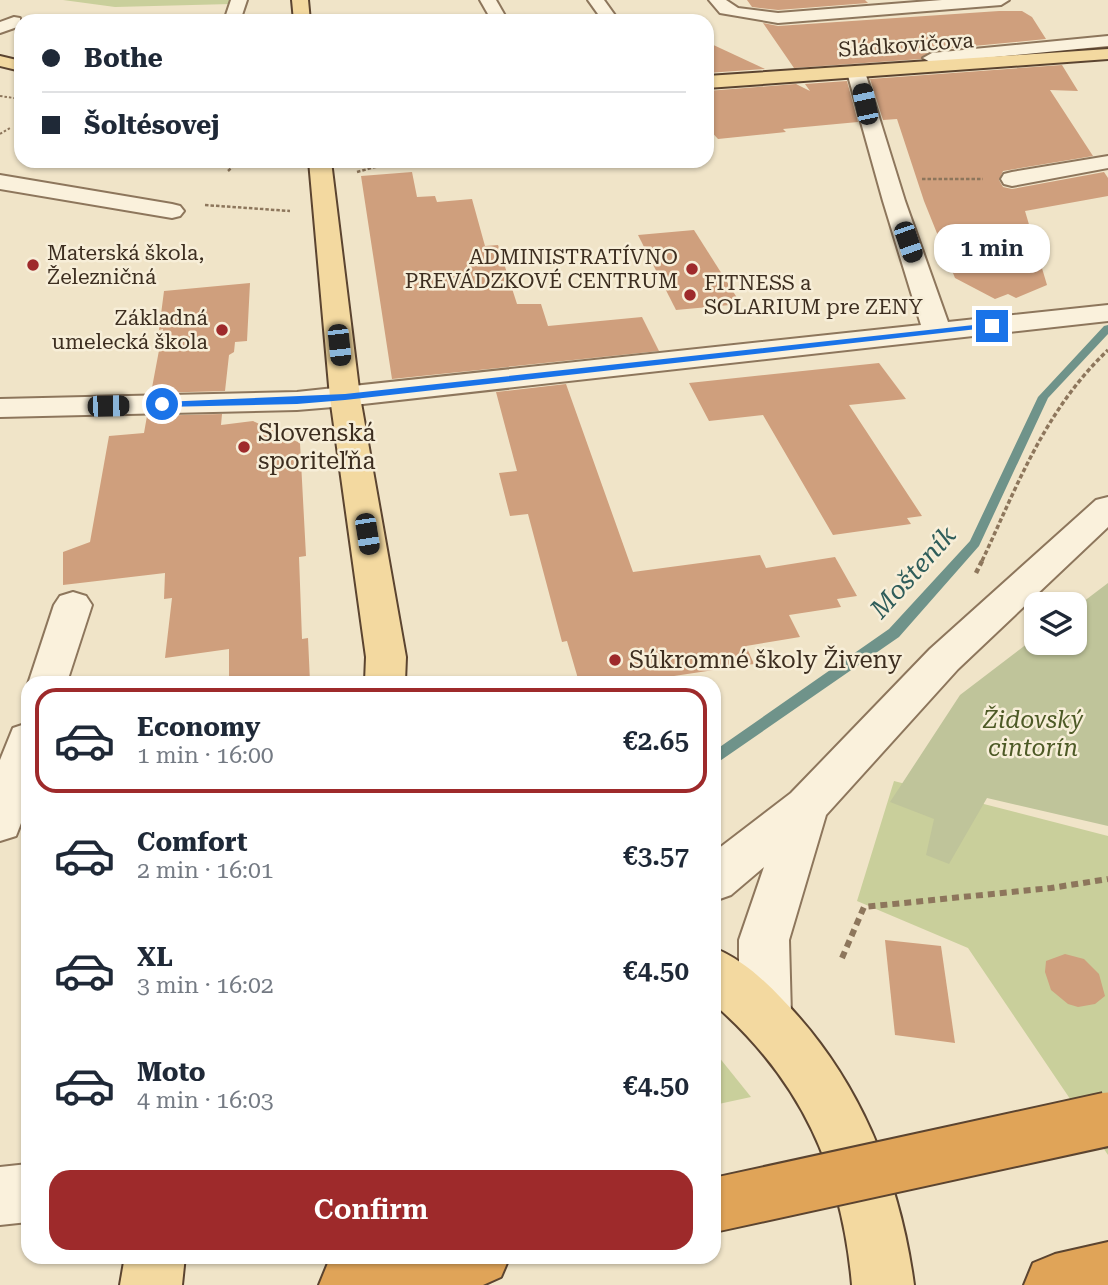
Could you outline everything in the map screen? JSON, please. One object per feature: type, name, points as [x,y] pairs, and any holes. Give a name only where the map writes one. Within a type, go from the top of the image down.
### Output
[{"type":"highway","points":[[721,1203],[1108,1119]]},
{"type":"highway","points":[[350,1285],[444,1264]]},
{"type":"highway","points":[[1055,1285],[1108,1272]]},
{"type":"main road","name":"Sládkovičova","points":[[714,82],[856,72],[930,62],[1108,54]]},
{"type":"main road","points":[[321,168],[345,397],[391,674]]},
{"type":"main road","points":[[323,189],[347,168]]},
{"type":"main road","points":[[721,978],[765,1015],[799,1056],[829,1103],[854,1157],[872,1216],[883,1285]]},
{"type":"main road","points":[[151,1285],[154,1264]]},
{"type":"street","points":[[717,0],[726,9],[736,13],[778,18],[1001,0]]},
{"type":"street","name":"Sládkovičova","points":[[930,62],[1108,41]]},
{"type":"street","points":[[856,72],[894,201],[937,331]]},
{"type":"street","points":[[1012,179],[1108,162]]},
{"type":"street","points":[[0,182],[172,211]]},
{"type":"street","points":[[0,408],[297,401],[345,397],[1105,314]]},
{"type":"street","points":[[721,874],[807,806],[944,659],[1108,508]]},
{"type":"street","points":[[49,676],[74,606]]},
{"type":"street","points":[[0,822],[21,760]]},
{"type":"street","points":[[765,1015],[764,940],[807,806]]},
{"type":"street","points":[[0,1196],[21,1194]]},
{"type":"path","points":[[0,134],[10,128]]},
{"type":"path","points":[[228,171],[232,168]]},
{"type":"path","points":[[917,179],[1012,179]]},
{"type":"path","points":[[172,211],[190,204],[291,211]]},
{"type":"path","points":[[973,580],[995,536],[1020,473],[1062,401],[1108,350]]},
{"type":"path","points":[[842,958],[864,907],[1051,888],[1108,878]]},
{"type":"green space","points":[[63,0],[232,0],[231,4],[115,7]]},
{"type":"green space","name":"Židovský cintorín","points":[[1108,583],[1108,826],[987,798],[949,864],[926,855],[934,819],[890,802],[960,695],[1024,646],[1024,655],[1087,655],[1087,599]]},
{"type":"green space","points":[[894,781],[1108,836],[1108,1155],[968,948],[857,901]]},
{"type":"green space","points":[[721,1060],[751,1097],[721,1103]]},
{"type":"building","points":[[747,0],[865,0],[868,3],[778,10],[752,7]]},
{"type":"building","points":[[1022,11],[1032,17],[1046,39],[932,50],[921,59],[794,68],[763,23],[778,26]]},
{"type":"building","points":[[714,45],[765,69],[714,73]]},
{"type":"building","points":[[1062,65],[1078,91],[1050,90],[1093,156],[1003,171],[999,180],[1003,187],[1012,189],[1104,172],[1108,178],[1108,196],[1025,211],[1047,285],[1016,298],[1008,294],[995,299],[955,278],[924,201],[897,119],[883,120],[870,79]]},
{"type":"building","points":[[847,81],[858,122],[718,139],[714,135],[714,90],[796,84],[810,91],[805,84]]},
{"type":"building","points":[[412,172],[417,197],[435,196],[437,202],[472,199],[485,246],[498,245],[517,304],[541,304],[548,326],[642,317],[659,351],[392,379],[361,176]]},
{"type":"building","points":[[694,230],[741,304],[676,310],[638,235]]},
{"type":"building","name":"Základná umelecká škola","points":[[250,283],[247,341],[235,342],[234,352],[229,355],[225,391],[151,393],[163,329],[159,330],[164,291]]},
{"type":"building","points":[[879,363],[906,399],[849,405],[922,516],[907,518],[911,524],[833,535],[763,415],[709,421],[689,383]]},
{"type":"building","points":[[566,384],[633,572],[760,555],[766,568],[835,557],[857,596],[837,599],[841,607],[789,615],[800,637],[746,646],[754,664],[674,676],[577,676],[567,641],[562,642],[528,514],[510,516],[499,473],[517,471],[496,392]]},
{"type":"building","points":[[222,414],[221,425],[253,421],[300,443],[306,556],[299,557],[302,639],[308,638],[310,676],[229,676],[229,649],[165,658],[172,598],[164,599],[165,573],[63,585],[63,552],[90,542],[109,436],[144,433],[147,416]]},
{"type":"building","points":[[885,940],[941,946],[955,1043],[895,1035]]},
{"type":"building","points":[[1065,954],[1084,959],[1099,974],[1105,996],[1095,1004],[1078,1007],[1068,1004],[1051,990],[1045,972],[1046,961]]},
{"type":"waterway","name":"Mošteník","points":[[721,754],[894,633],[975,543],[1043,397],[1108,328]]},
{"type":"place","name":"Materská škola, Železničná","points":[[33,265]]},
{"type":"place","name":"ADMINISTRATÍVNO PREVÁDZKOVÉ CENTRUM","points":[[692,269]]},
{"type":"place","name":"FITNESS a SOLARIUM pre ZENY","points":[[690,295]]},
{"type":"place","name":"Základná umelecká škola","points":[[222,330]]},
{"type":"place","name":"Slovenská sporiteľňa","points":[[244,447]]},
{"type":"place","name":"Súkromné školy Živeny","points":[[615,660]]},
{"type":"route","points":[[162,404],[297,401],[345,397],[992,326]]}]
